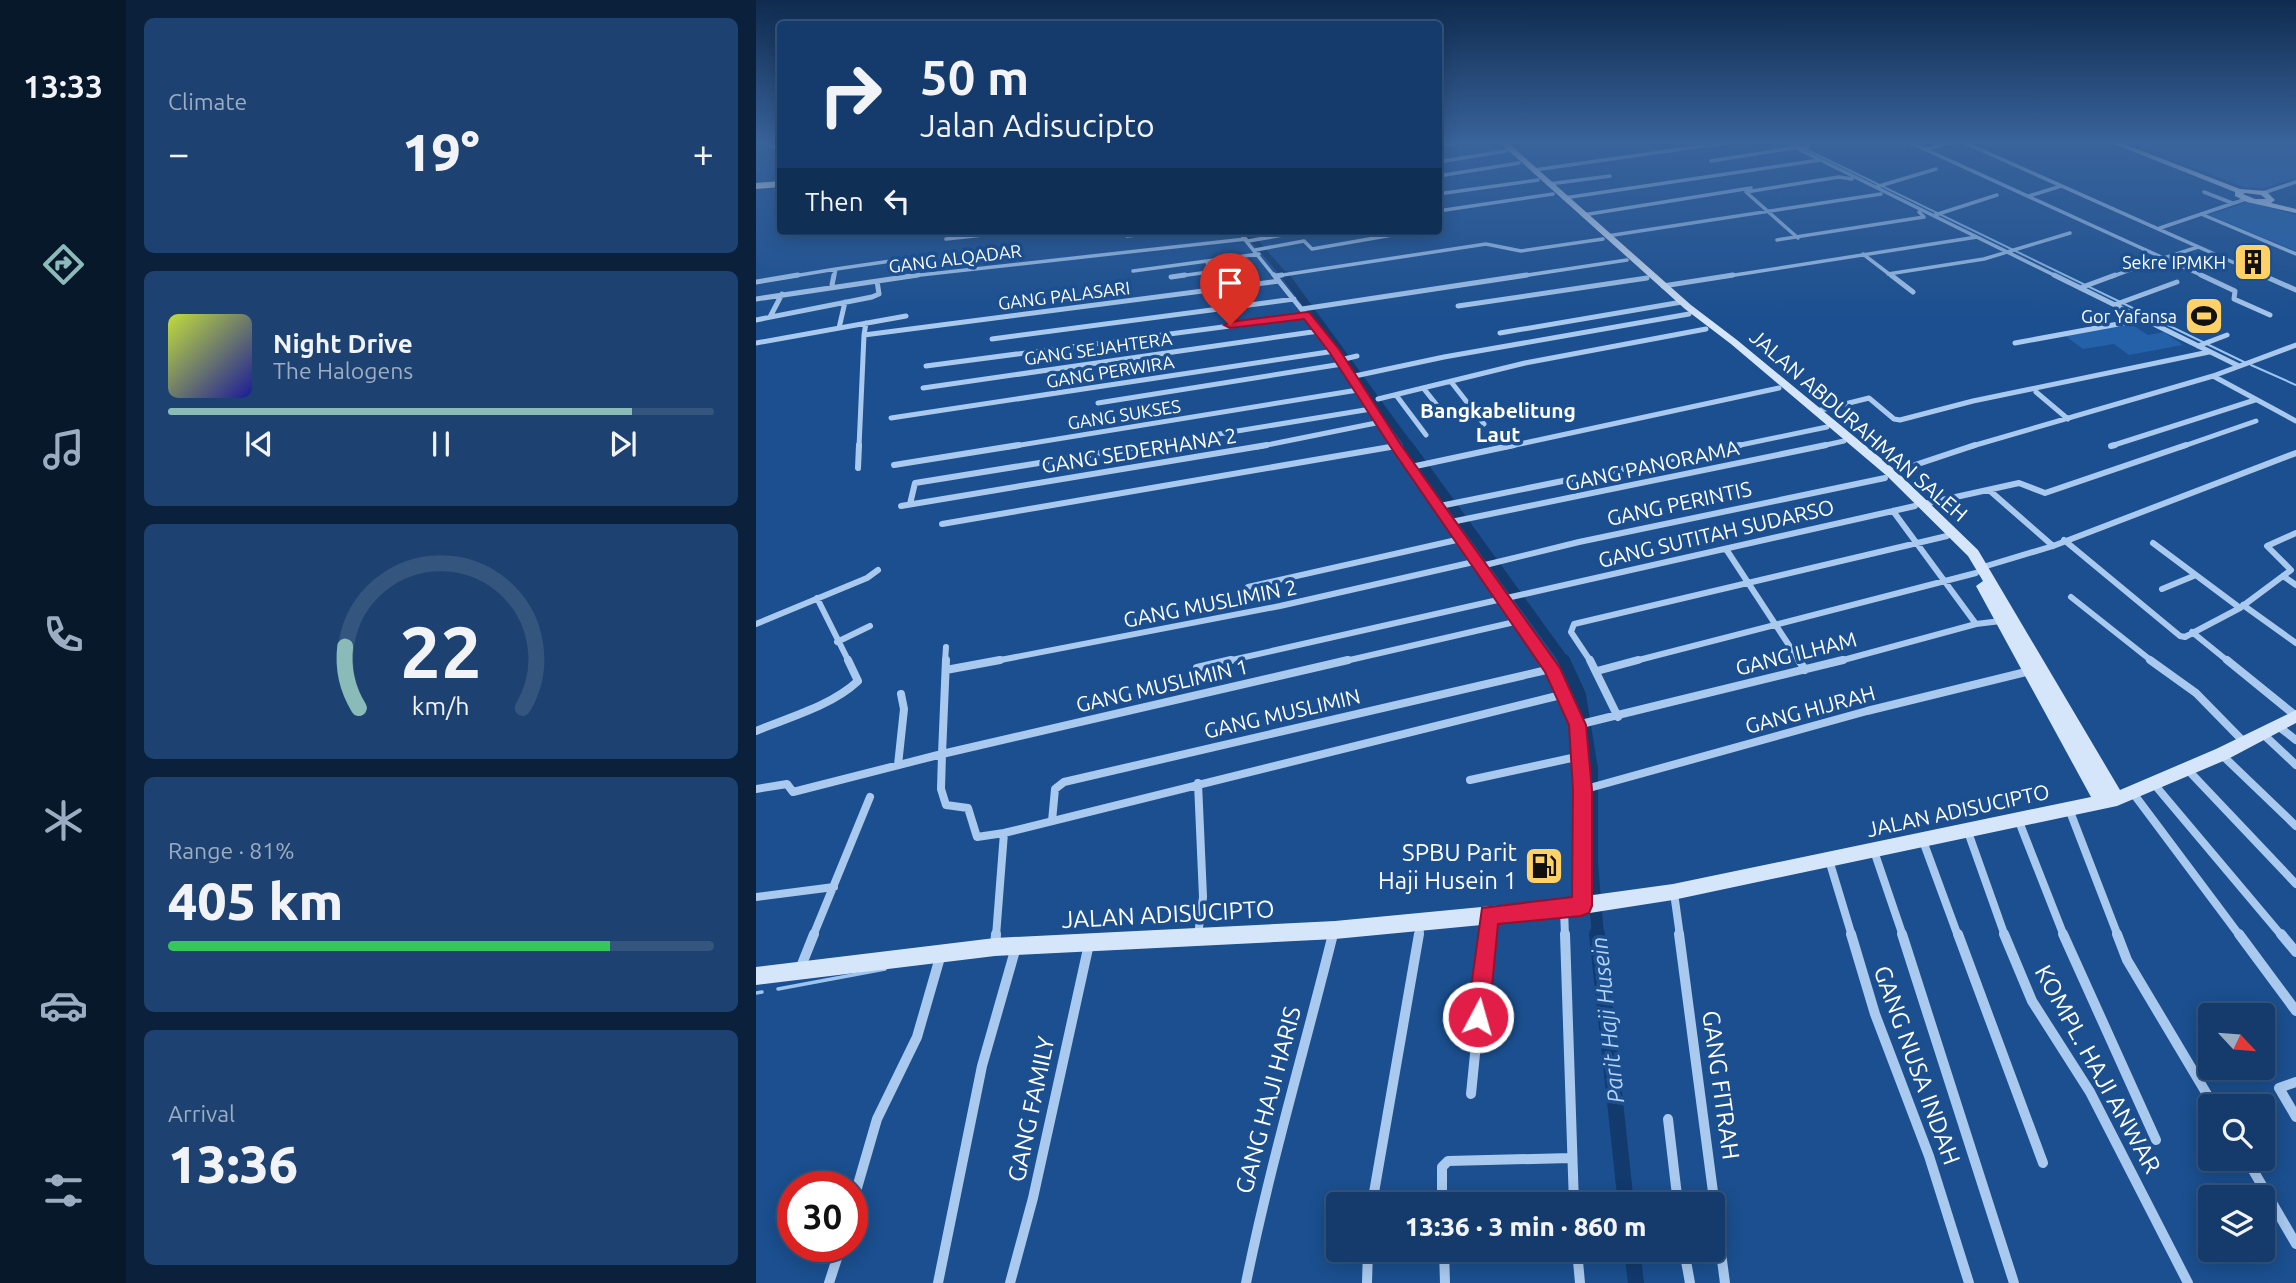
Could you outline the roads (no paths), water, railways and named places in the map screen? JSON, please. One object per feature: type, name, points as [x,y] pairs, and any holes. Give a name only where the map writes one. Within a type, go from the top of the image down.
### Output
[{"type":"street","points":[[1442,210],[1500,202]]},
{"type":"street","name":"JALAN ABDURAHMAN SALEH","points":[[1565,202],[1583,215],[1647,278],[1817,411],[1973,553],[2001,621],[2030,671],[2061,714]]},
{"type":"street","name":"JALAN ABDURAHMAN SALEH","points":[[1565,202],[1662,286],[1706,329],[1876,465]]},
{"type":"street","points":[[1583,215],[1666,202]]},
{"type":"street","points":[[1756,202],[1798,237]]},
{"type":"street","name":"GANG PALASARI","points":[[864,335],[1279,278],[1299,272],[1494,243],[1510,250],[1521,251],[1828,202]]},
{"type":"street","points":[[1777,240],[1925,216],[1897,202]]},
{"type":"street","points":[[1912,202],[1978,237],[2118,304],[2141,319],[2209,351],[2243,363]]},
{"type":"street","points":[[1938,214],[1976,202]]},
{"type":"street","points":[[2041,202],[2235,291],[2234,299],[2270,315]]},
{"type":"street","points":[[2099,202],[2296,290]]},
{"type":"street","points":[[2260,202],[2294,210]]},
{"type":"street","points":[[2159,229],[2233,203]]},
{"type":"street","points":[[2201,214],[2296,254]]},
{"type":"street","points":[[1888,274],[2013,252],[2070,233]]},
{"type":"street","points":[[946,239],[983,235]]},
{"type":"street","points":[[1127,236],[1137,235]]},
{"type":"street","points":[[1242,235],[1306,311],[1396,446],[1444,505],[1455,521],[1461,539],[1508,598],[1519,621],[1551,668],[1581,724],[1581,756],[1586,789],[1576,907],[1571,1158],[1573,1192]]},
{"type":"street","name":"GANG ALQADAR","points":[[756,299],[832,285],[1282,235]]},
{"type":"street","points":[[1133,271],[1207,261],[1304,241],[1312,249],[1392,235]]},
{"type":"street","points":[[1662,286],[1978,237]]},
{"type":"street","points":[[2164,258],[2198,247]]},
{"type":"street","points":[[1863,254],[1913,292]]},
{"type":"street","points":[[926,366],[1306,311],[1627,260]]},
{"type":"street","points":[[756,282],[891,261]]},
{"type":"street","points":[[1171,276],[1209,272],[1207,261]]},
{"type":"street","points":[[2083,287],[2146,264]]},
{"type":"street","points":[[832,285],[836,269]]},
{"type":"street","points":[[1458,306],[1647,278]]},
{"type":"street","points":[[756,320],[877,295],[877,281]]},
{"type":"street","points":[[2118,304],[2177,282]]},
{"type":"street","points":[[770,317],[782,294]]},
{"type":"street","points":[[992,339],[1294,299]]},
{"type":"street","points":[[839,328],[845,302]]},
{"type":"street","points":[[1500,334],[1679,303]]},
{"type":"street","points":[[1350,377],[1689,314]]},
{"type":"street","points":[[756,343],[906,316]]},
{"type":"street","points":[[2015,343],[2141,319]]},
{"type":"street","points":[[858,468],[866,323]]},
{"type":"street","points":[[1378,399],[1525,363],[1706,329]]},
{"type":"street","name":"GANG SEJAHTERA","points":[[923,388],[1319,331]]},
{"type":"street","points":[[2200,345],[2227,335]]},
{"type":"street","name":"GANG PERINTIS","points":[[1480,563],[1888,475],[1971,446],[2213,376],[2296,345]]},
{"type":"street","name":"GANG PERWIRA","points":[[891,418],[1335,351]]},
{"type":"street","points":[[1817,411],[1869,398],[1894,419],[1900,420],[1973,401],[2209,351]]},
{"type":"street","points":[[1098,403],[1341,362],[1357,356]]},
{"type":"street","points":[[2213,376],[2296,421]]},
{"type":"street","points":[[1452,383],[1484,424]]},
{"type":"street","points":[[1411,467],[1779,388]]},
{"type":"street","points":[[1424,389],[1444,414]]},
{"type":"street","name":"GANG SUKSES","points":[[894,464],[1358,390]]},
{"type":"street","points":[[2036,392],[2068,419]]},
{"type":"street","points":[[1396,395],[1426,435]]},
{"type":"street","points":[[2111,446],[2255,400]]},
{"type":"street","points":[[910,504],[915,483],[1369,404]]},
{"type":"street","name":"GANG SUTITAH SUDARSO","points":[[1197,668],[2019,483],[2045,493],[2256,421]]},
{"type":"street","name":"GANG SEDERHANA 2","points":[[901,506],[1284,442],[1381,422]]},
{"type":"street","points":[[1444,505],[1828,427]]},
{"type":"street","name":"GANG PANORAMA","points":[[1455,521],[1843,441]]},
{"type":"street","points":[[942,524],[1396,446]]},
{"type":"street","points":[[1597,671],[1945,581],[2053,546],[2296,453]]},
{"type":"street","points":[[1989,490],[2053,546]]},
{"type":"street","name":"JALAN ABDURAHMAN SALEH","points":[[1920,505],[1980,570],[2110,800]]},
{"type":"street","points":[[1894,511],[1976,624]]},
{"type":"street","points":[[2064,540],[2179,636],[2185,637],[2241,606],[2291,570],[2291,566],[2269,552],[2267,547],[2296,533]]},
{"type":"street","points":[[1618,717],[1597,671],[1571,632],[1574,624],[1947,536]]},
{"type":"street","points":[[1248,587],[1461,539]]},
{"type":"street","points":[[2153,543],[2296,643]]},
{"type":"street","points":[[1726,549],[1805,670]]},
{"type":"street","name":"GANG MUSLIMIN 2","points":[[946,670],[1172,630],[1480,563]]},
{"type":"street","points":[[756,624],[867,578],[878,570]]},
{"type":"street","points":[[2162,589],[2196,575]]},
{"type":"street","points":[[2283,576],[2296,584]]},
{"type":"street","points":[[2071,597],[2129,645],[2196,693],[2245,743]]},
{"type":"street","points":[[756,731],[827,701],[856,684],[858,680],[817,598]]},
{"type":"street","name":"GANG MUSLIMIN 1","points":[[756,789],[787,784],[793,792],[942,754],[1519,621]]},
{"type":"street","name":"GANG ILHAM","points":[[1581,724],[1805,670],[1976,624],[2001,621]]},
{"type":"street","points":[[837,642],[870,626]]},
{"type":"street","points":[[2192,632],[2296,716]]},
{"type":"street","points":[[946,647],[942,795],[948,806],[968,808],[977,837],[1004,833],[1565,694]]},
{"type":"street","name":"GANG MUSLIMIN","points":[[1052,821],[1055,789],[1065,782],[1551,668]]},
{"type":"street","name":"GANG HIJRAH","points":[[1586,789],[1867,711],[2030,671]]},
{"type":"street","points":[[898,765],[904,709],[901,694]]},
{"type":"street","name":"JALAN ADISUCIPTO","points":[[756,976],[995,947],[1335,930],[1576,907],[1674,892],[2110,800],[2133,793],[2222,754],[2296,716]]},
{"type":"street","points":[[2278,726],[2296,740]]},
{"type":"street","points":[[2263,734],[2296,765]]},
{"type":"street","points":[[2222,754],[2296,826]]},
{"type":"street","points":[[1470,780],[1581,756]]},
{"type":"street","points":[[2188,769],[2296,884]]},
{"type":"street","points":[[1198,783],[1203,897],[1198,936]]},
{"type":"street","points":[[2154,783],[2296,952]]},
{"type":"street","points":[[2133,793],[2296,1011]]},
{"type":"street","points":[[800,970],[870,797]]},
{"type":"street","points":[[2069,809],[2127,960],[2207,1094]]},
{"type":"street","points":[[2018,819],[2068,947],[2155,1140]]},
{"type":"street","name":"KOMPL. HAJI ANWAR","points":[[1968,832],[2013,959],[2032,1001],[2090,1092],[2188,1283]]},
{"type":"street","points":[[995,947],[1004,833]]},
{"type":"street","points":[[1923,841],[2043,1163]]},
{"type":"street","points":[[1874,851],[1934,1028],[2014,1283]]},
{"type":"street","name":"GANG NUSA INDAH","points":[[1829,860],[1875,1014],[1929,1156],[1969,1283]]},
{"type":"street","points":[[756,897],[834,887]]},
{"type":"street","name":"GANG FITRAH","points":[[1674,892],[1725,1283]]},
{"type":"street","points":[[1471,1094],[1489,915]]},
{"type":"street","points":[[1374,1192],[1421,922]]},
{"type":"street","name":"GANG HAJI HARIS","points":[[1245,1283],[1264,1193],[1280,1144],[1335,930]]},
{"type":"street","name":"GANG FAMILY","points":[[1010,1283],[1033,1198],[1089,943]]},
{"type":"street","points":[[937,1283],[982,1066],[1016,946]]},
{"type":"street","points":[[862,1171],[884,1101],[917,1037],[941,954]]},
{"type":"street","points":[[2296,1082],[2279,1088],[2296,1117]]},
{"type":"street","points":[[1668,1119],[1677,1192]]},
{"type":"street","points":[[1442,1192],[1442,1167],[1448,1161],[1571,1158]]},
{"type":"street","points":[[2254,1171],[2296,1244]]},
{"type":"street","points":[[829,1283],[836,1262]]},
{"type":"street","points":[[1367,1283],[1368,1262]]},
{"type":"street","points":[[1444,1262],[1445,1283]]},
{"type":"street","points":[[1578,1262],[1580,1283]]},
{"type":"street","points":[[1686,1262],[1690,1283]]},
{"type":"waterway","points":[[1914,202],[2244,362]]},
{"type":"waterway","name":"Parit Haji Husein","points":[[1249,235],[1286,277]]},
{"type":"waterway","name":"Parit Haji Husein","points":[[1285,275],[1410,447]]},
{"type":"waterway","points":[[2251,365],[2296,385]]},
{"type":"waterway","name":"Parit Haji Husein","points":[[1408,445],[1565,662]]},
{"type":"waterway","name":"Parit Haji Husein","points":[[1565,662],[1580,695],[1592,769],[1592,864],[1598,936]]},
{"type":"waterway","name":"Parit Haji Husein","points":[[1597,934],[1625,1192]]},
{"type":"waterway","points":[[778,989],[885,969]]},
{"type":"waterway","points":[[756,993],[762,992]]},
{"type":"waterway","name":"Parit Haji Husein","points":[[1633,1262],[1636,1283]]},
{"type":"place","name":"Sekre IPMKH","points":[[2253,262]]},
{"type":"place","name":"Gor Yafansa","points":[[2204,316]]},
{"type":"place","name":"SPBU Parit Haji Husein 1","points":[[1544,866]]},
{"type":"district","name":"Bangkabelitung Laut","points":[[1498,422]]}]
